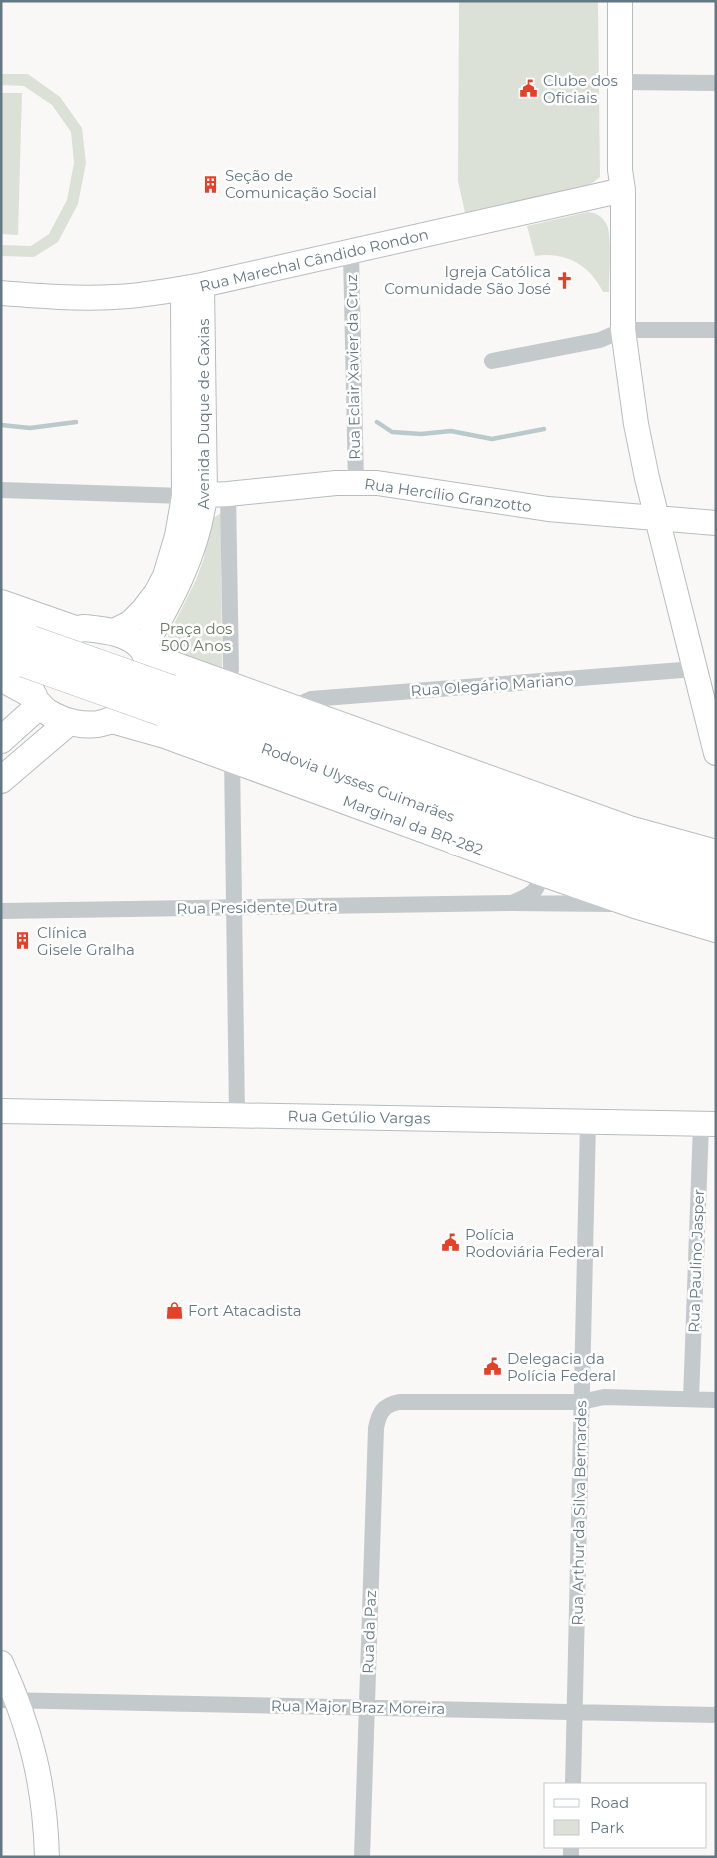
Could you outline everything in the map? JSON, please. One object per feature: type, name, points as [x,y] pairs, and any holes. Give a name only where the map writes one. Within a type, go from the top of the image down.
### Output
[{"type":"highway","name":"Rodovia Ulysses Guimarães","points":[[1,629],[19,652],[553,824],[645,856],[716,875]]},
{"type":"highway","name":"Rodovia Ulysses Guimarães","points":[[167,700],[564,856],[642,883],[716,903]]},
{"type":"highway","points":[[461,770],[553,824]]},
{"type":"highway","points":[[456,841],[521,853],[564,856]]},
{"type":"main road","points":[[1,603],[75,629]]},
{"type":"main road","points":[[37,701],[30,680],[36,658],[58,637],[75,629],[84,628],[112,632],[136,642],[145,653],[290,708],[628,829],[716,852]]},
{"type":"main road","points":[[1,678],[37,701],[52,716],[69,722],[98,724],[112,720],[129,709],[143,689],[146,676],[145,653]]},
{"type":"main road","points":[[1,740],[37,701]]},
{"type":"main road","name":"Marginal da BR-282","points":[[112,720],[165,734],[635,905],[716,928]]},
{"type":"main road","points":[[1,780],[69,722]]},
{"type":"street","points":[[620,1],[620,170],[623,190],[623,330],[636,424],[657,518],[716,753]]},
{"type":"street","points":[[620,82],[716,83]]},
{"type":"street","name":"Rua Marechal Cândido Rondon","points":[[1,293],[114,297],[193,287],[623,190]]},
{"type":"street","name":"Rua Eclair Xavier da Cruz","points":[[351,252],[356,483]]},
{"type":"street","name":"Avenida Duque de Caxias","points":[[145,653],[185,573],[202,522],[205,496],[193,287]]},
{"type":"street","points":[[492,361],[600,340],[623,330],[716,330]]},
{"type":"street","name":"Rua Hercílio Granzotto","points":[[1,490],[205,496],[356,483],[400,486],[548,509],[716,523]]},
{"type":"street","points":[[205,496],[230,670]]},
{"type":"street","name":"Avenida Duque de Caxias","points":[[112,632],[130,622],[143,610],[156,593],[165,576],[181,516],[205,496]]},
{"type":"street","name":"Rua Olegário Mariano","points":[[290,708],[311,699],[695,669]]},
{"type":"street","points":[[232,759],[237,1115]]},
{"type":"street","name":"Rua Presidente Dutra","points":[[512,903],[534,892],[540,879],[540,872]]},
{"type":"street","name":"Rua Presidente Dutra","points":[[1,911],[512,903],[635,905]]},
{"type":"street","name":"Rua Getúlio Vargas","points":[[1,1111],[708,1124]]},
{"type":"street","name":"Rua Arthur da Silva Bernardes","points":[[573,1783],[588,1122]]},
{"type":"street","name":"Rua Paulino Jasper","points":[[691,1399],[708,1124]]},
{"type":"street","points":[[581,1402],[604,1397],[716,1400]]},
{"type":"street","name":"Rua da Paz","points":[[362,1857],[376,1428],[378,1416],[382,1409],[390,1404],[399,1402],[581,1402]]},
{"type":"street","points":[[1,1663],[10,1700],[33,1747],[42,1790],[47,1857]]},
{"type":"street","name":"Rua Major Braz Moreira","points":[[10,1700],[716,1715]]},
{"type":"green space","name":"Clube dos Oficiais","points":[[459,1],[598,1],[600,177],[591,184],[465,213],[458,181]]},
{"type":"green space","points":[[1,74],[28,74],[60,97],[82,128],[86,163],[78,204],[58,242],[34,257],[1,256],[1,245],[31,246],[49,234],[67,200],[74,163],[71,132],[52,105],[24,86],[1,85]]},
{"type":"green space","points":[[1,93],[22,93],[18,235],[1,234]]},
{"type":"green space","points":[[588,212],[597,214],[602,218],[609,230],[609,292],[603,292],[591,274],[575,262],[556,256],[535,256],[527,226]]},
{"type":"green space","name":"Praça dos 500 Anos","points":[[221,513],[222,674],[177,658],[167,638],[196,580],[204,558],[209,521]]},
{"type":"waterway","points":[[1,425],[30,428],[76,422]]},
{"type":"waterway","points":[[377,422],[392,432],[421,434],[451,431],[492,439],[544,429]]},
{"type":"place","name":"Clube dos Oficiais","points":[[529,89]]},
{"type":"place","name":"Seção de Comunicação Social","points":[[211,184]]},
{"type":"place","name":"Igreja Católica Comunidade São José","points":[[565,280]]},
{"type":"place","name":"Clínica Gisele Gralha","points":[[23,941]]},
{"type":"place","name":"Polícia Rodoviária Federal","points":[[451,1243]]},
{"type":"place","name":"Fort Atacadista","points":[[174,1310]]},
{"type":"place","name":"Delegacia da Polícia Federal","points":[[493,1367]]}]
